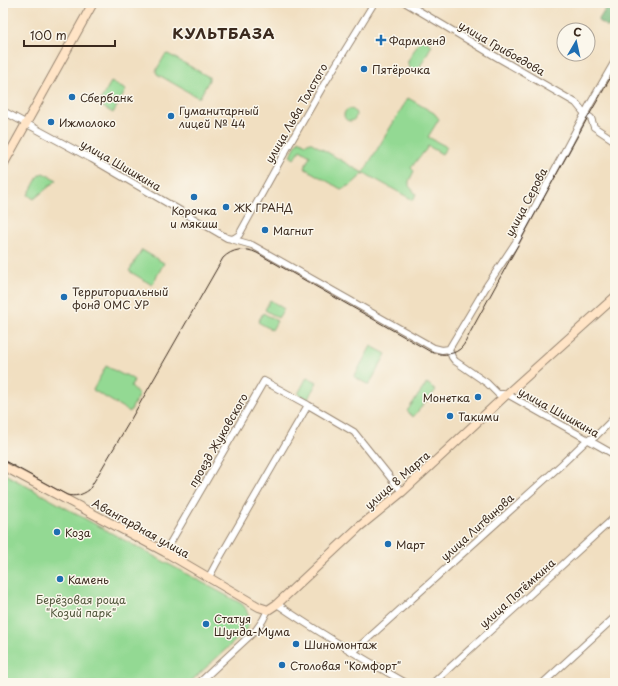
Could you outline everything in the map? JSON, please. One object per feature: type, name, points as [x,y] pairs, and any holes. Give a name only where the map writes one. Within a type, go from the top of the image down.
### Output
[{"type":"street","points":[[3,165],[92,3]]},
{"type":"street","name":"улица Льва Толстого","points":[[229,239],[233,239],[240,235],[281,159],[374,3]]},
{"type":"street","name":"улица Грибоедова","points":[[406,3],[576,103],[585,114],[591,118],[594,127],[615,141]]},
{"type":"street","name":"улица Серова","points":[[449,349],[486,287],[516,242],[585,114],[615,62]]},
{"type":"street","name":"улица Шишкина","points":[[3,110],[229,239],[252,245],[434,348],[442,350],[449,349],[454,361],[487,382],[498,394],[507,394],[615,455]]},
{"type":"street","name":"улица 8 Марта","points":[[199,683],[256,630],[268,610],[277,604],[359,527],[402,492],[507,394],[615,297]]},
{"type":"street","name":"проезд Жуковского","points":[[165,552],[264,381],[354,432],[402,492]]},
{"type":"street","points":[[209,577],[308,405]]},
{"type":"street","name":"улица Литвинова","points":[[353,652],[587,440],[595,437],[615,417]]},
{"type":"street","name":"Авангардная улица","points":[[3,466],[165,552],[258,607],[268,610]]},
{"type":"street","name":"улица Потёмкина","points":[[433,683],[615,517]]},
{"type":"street","points":[[277,604],[300,620],[406,683]]},
{"type":"street","points":[[543,683],[615,617]]},
{"type":"green space","points":[[609,3],[615,3],[615,14],[608,27],[598,21]]},
{"type":"green space","points":[[421,38],[432,45],[417,72],[409,67],[408,61]]},
{"type":"green space","points":[[168,54],[209,77],[209,80],[200,97],[197,97],[157,74],[156,71],[165,55]]},
{"type":"green space","points":[[111,82],[126,90],[113,113],[98,104]]},
{"type":"green space","points":[[408,98],[434,113],[439,119],[428,137],[447,147],[442,154],[428,146],[411,168],[414,171],[409,181],[409,186],[416,194],[413,200],[364,173],[351,185],[341,189],[304,168],[310,156],[300,150],[294,159],[290,156],[299,140],[306,144],[310,142],[363,173]]},
{"type":"green space","points":[[350,109],[354,111],[356,115],[354,119],[350,121],[346,119],[344,115],[346,111]]},
{"type":"green space","points":[[43,173],[57,180],[34,199],[28,195],[39,175]]},
{"type":"green space","points":[[142,250],[164,263],[152,285],[129,271]]},
{"type":"green space","points":[[270,300],[284,309],[278,318],[265,310]]},
{"type":"green space","points":[[263,313],[277,321],[272,330],[258,322]]},
{"type":"green space","points":[[371,346],[386,354],[369,385],[354,377]]},
{"type":"green space","points":[[106,366],[134,380],[131,387],[139,394],[130,412],[93,390]]},
{"type":"green space","points":[[307,377],[317,382],[308,399],[298,394]]},
{"type":"green space","points":[[427,383],[436,390],[413,417],[407,411]]},
{"type":"green space","name":"Берёзовая роща \"Козий парк\"","points":[[3,473],[242,604],[248,616],[247,630],[189,683],[3,683]]},
{"type":"tram line","points":[[3,460],[67,495],[78,495],[89,490],[223,258],[230,253],[239,250],[248,250],[257,253],[431,352],[446,354],[457,351],[465,343],[615,70]]},
{"type":"place","name":"Фармленд","points":[[381,40]]},
{"type":"place","name":"Пятёрочка","points":[[364,69]]},
{"type":"place","name":"Сбербанк","points":[[72,97]]},
{"type":"place","name":"Гуманитарный лицей № 44","points":[[171,116]]},
{"type":"place","name":"Ижмолоко","points":[[51,122]]},
{"type":"place","name":"Корочка и мякиш","points":[[194,197]]},
{"type":"place","name":"ЖК ГРАНД","points":[[226,207]]},
{"type":"place","name":"Магнит","points":[[265,230]]},
{"type":"place","name":"Территориальный фонд ОМС УР","points":[[64,297]]},
{"type":"place","name":"Монетка","points":[[478,397]]},
{"type":"place","name":"Такими","points":[[450,416]]},
{"type":"place","name":"Коза","points":[[57,532]]},
{"type":"place","name":"Март","points":[[388,544]]},
{"type":"place","name":"Камень","points":[[60,579]]},
{"type":"place","name":"Статуя Шунда-Мума","points":[[206,624]]},
{"type":"place","name":"Шиномонтаж","points":[[296,644]]},
{"type":"place","name":"Столовая \"Комфорт\"","points":[[282,665]]},
{"type":"district","name":"КУЛЬТБАЗА","points":[[224,32]]}]
